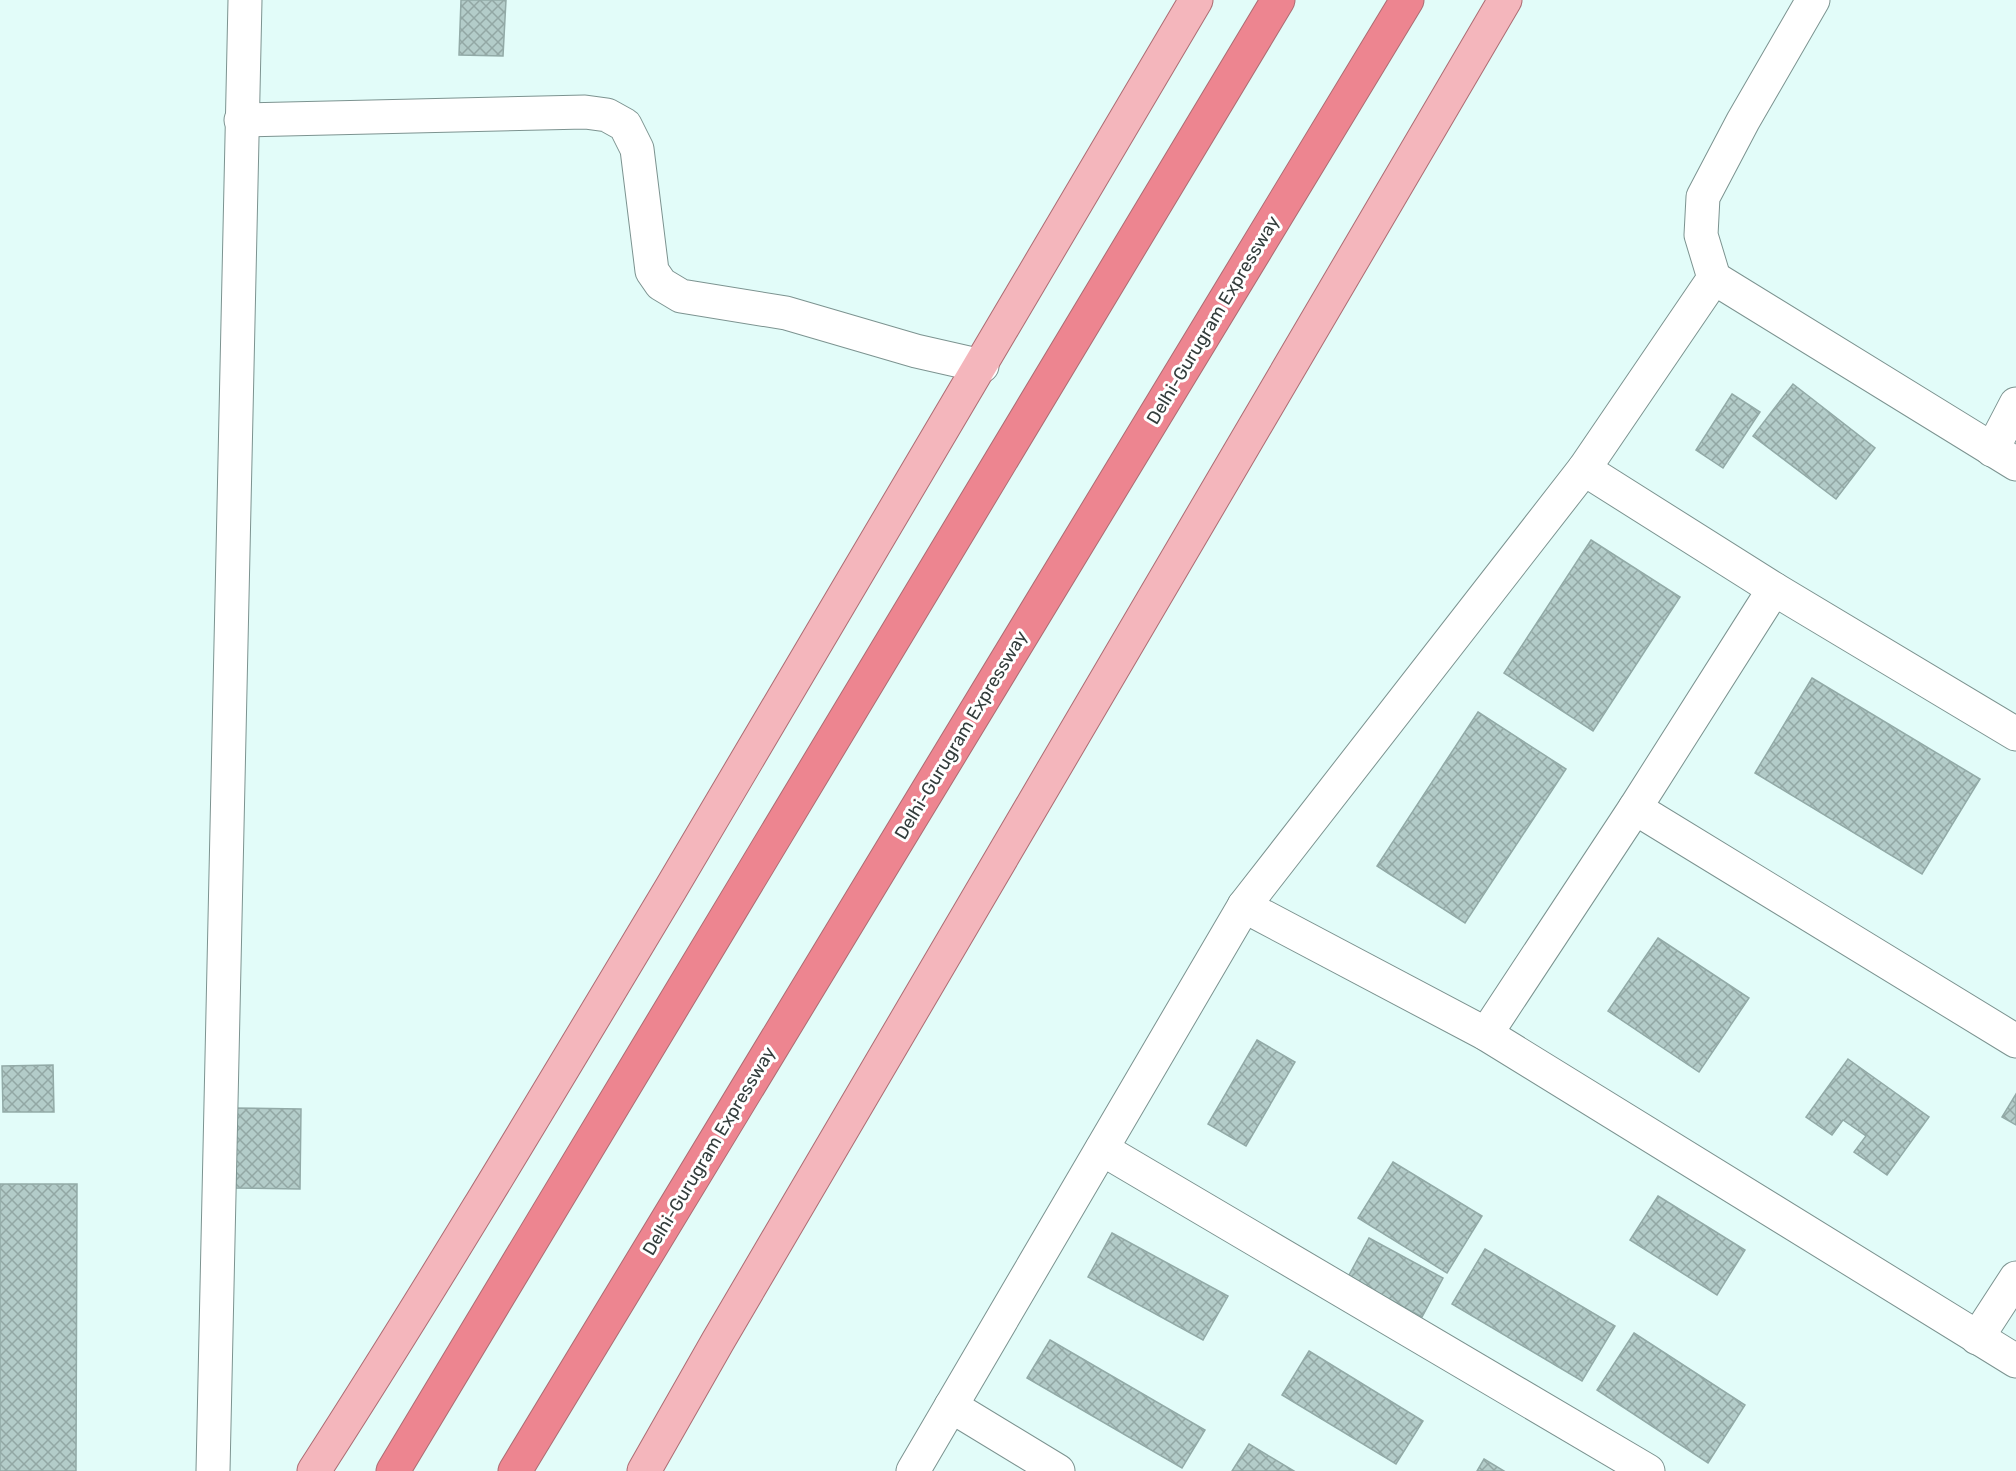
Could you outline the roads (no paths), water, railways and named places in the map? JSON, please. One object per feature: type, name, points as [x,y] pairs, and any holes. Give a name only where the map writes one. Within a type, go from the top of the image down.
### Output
[{"type":"highway","points":[[393,1471],[1278,0]]},
{"type":"highway","name":"Delhi-Gurugram Expressway","points":[[515,1471],[1407,0]]},
{"type":"main road","points":[[314,1471],[400,1338],[544,1101],[871,555],[1196,0]]},
{"type":"main road","points":[[644,1471],[736,1310],[1505,0]]},
{"type":"street","points":[[213,1471],[245,0]]},
{"type":"street","points":[[1813,0],[1743,121],[1704,197],[1701,235],[1714,278],[2004,457],[2016,404]]},
{"type":"street","points":[[241,120],[585,112],[607,115],[625,125],[637,149],[652,271],[660,284],[681,296],[786,313],[916,351],[981,366]]},
{"type":"street","points":[[913,1471],[1244,906],[1584,469],[1714,278]]},
{"type":"street","points":[[1584,469],[1774,589],[2016,734]]},
{"type":"street","points":[[1486,1034],[1635,808],[1774,589]]},
{"type":"street","points":[[1635,808],[2016,1041]]},
{"type":"street","points":[[1244,906],[1486,1034],[2016,1361]]},
{"type":"street","points":[[1102,1149],[1648,1471]]},
{"type":"street","points":[[1977,1338],[2016,1278]]},
{"type":"street","points":[[951,1406],[1058,1471]]}]
